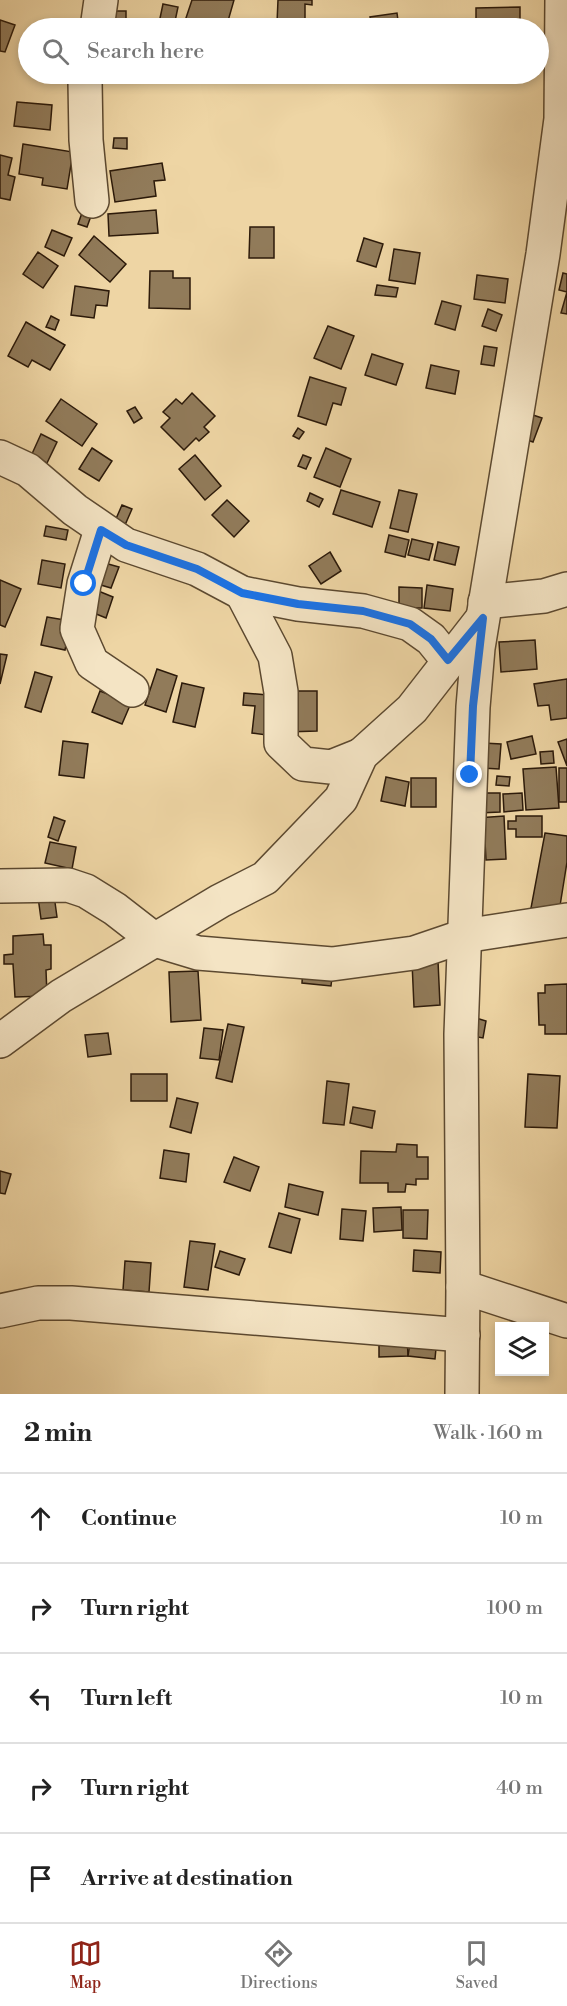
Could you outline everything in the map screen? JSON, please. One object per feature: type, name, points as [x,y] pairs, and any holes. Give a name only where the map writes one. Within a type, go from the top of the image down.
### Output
[{"type":"street","points":[[98,18],[101,0]]},
{"type":"street","points":[[462,1394],[464,1287],[461,1034],[473,706],[484,610],[555,256],[564,62],[562,0]]},
{"type":"street","points":[[85,84],[86,140],[92,201]]},
{"type":"street","points":[[0,457],[28,470],[101,530],[126,545],[197,569],[242,593],[298,604],[363,611],[410,624],[431,639],[448,660]]},
{"type":"street","points":[[101,530],[84,584],[76,629],[92,663],[132,690]]},
{"type":"street","points":[[242,593],[275,656],[281,692],[281,743],[303,764],[331,766],[361,755],[412,709],[484,610],[567,589]]},
{"type":"street","points":[[0,1041],[61,996],[220,901],[265,878],[341,799],[361,755]]},
{"type":"street","points":[[0,886],[68,885],[86,891],[116,909],[154,940],[198,953],[332,964],[414,953],[464,936],[567,920]]},
{"type":"street","points":[[464,1287],[567,1321]]},
{"type":"street","points":[[0,1311],[38,1303],[71,1303],[463,1335]]},
{"type":"building","points":[[192,0],[234,0],[229,18],[186,18]]},
{"type":"building","points":[[278,0],[312,0],[312,5],[305,4],[305,18],[277,18]]},
{"type":"building","points":[[163,4],[178,7],[176,18],[160,18]]},
{"type":"building","points":[[520,7],[520,18],[476,18],[476,8]]},
{"type":"building","points":[[113,11],[126,11],[126,18],[113,18]]},
{"type":"building","points":[[397,13],[398,18],[370,18]]},
{"type":"building","points":[[0,20],[15,25],[5,52],[0,51]]},
{"type":"building","points":[[17,102],[52,105],[50,130],[14,126]]},
{"type":"building","points":[[114,138],[127,138],[127,149],[113,148]]},
{"type":"building","points":[[23,144],[73,152],[67,189],[42,185],[43,178],[19,174]]},
{"type":"building","points":[[0,155],[12,158],[8,175],[15,177],[10,200],[0,198]]},
{"type":"building","points":[[162,163],[165,180],[154,181],[156,196],[115,202],[110,171]]},
{"type":"building","points":[[156,210],[158,233],[109,236],[108,214]]},
{"type":"building","points":[[82,213],[91,216],[87,227],[78,224]]},
{"type":"building","points":[[250,227],[274,227],[274,258],[249,258]]},
{"type":"building","points":[[52,230],[72,238],[64,256],[45,247]]},
{"type":"building","points":[[94,236],[126,264],[110,282],[79,255]]},
{"type":"building","points":[[364,238],[383,244],[376,267],[357,261]]},
{"type":"building","points":[[394,249],[420,253],[415,284],[389,280]]},
{"type":"building","points":[[38,252],[58,266],[43,288],[23,274]]},
{"type":"building","points":[[150,271],[173,271],[173,278],[190,278],[190,309],[149,308]]},
{"type":"building","points":[[563,273],[567,274],[567,292],[559,290]]},
{"type":"building","points":[[477,275],[508,279],[505,303],[474,299]]},
{"type":"building","points":[[377,285],[398,288],[396,297],[375,295]]},
{"type":"building","points":[[75,286],[109,291],[107,306],[96,305],[94,318],[71,315]]},
{"type":"building","points":[[567,292],[567,314],[561,313]]},
{"type":"building","points":[[442,301],[461,306],[455,330],[435,324]]},
{"type":"building","points":[[488,309],[502,315],[496,331],[482,326]]},
{"type":"building","points":[[51,316],[59,320],[55,330],[46,327]]},
{"type":"building","points":[[26,322],[65,345],[50,370],[32,360],[28,367],[8,356]]},
{"type":"building","points":[[328,326],[354,336],[341,369],[314,358]]},
{"type":"building","points":[[484,346],[497,348],[494,366],[481,364]]},
{"type":"building","points":[[372,354],[403,364],[396,385],[365,375]]},
{"type":"building","points":[[431,365],[459,371],[455,394],[426,388]]},
{"type":"building","points":[[310,377],[346,388],[341,405],[333,403],[326,425],[298,416]]},
{"type":"building","points":[[192,393],[215,416],[204,427],[209,432],[199,441],[196,438],[184,450],[161,427],[170,418],[163,412],[176,399],[182,404]]},
{"type":"building","points":[[61,399],[97,424],[82,446],[46,421]]},
{"type":"building","points":[[135,407],[142,418],[134,423],[127,411]]},
{"type":"building","points":[[524,412],[542,418],[533,442],[516,436]]},
{"type":"building","points":[[298,428],[304,432],[299,439],[293,436]]},
{"type":"building","points":[[41,434],[57,442],[47,463],[31,456]]},
{"type":"building","points":[[92,448],[112,461],[99,481],[79,469]]},
{"type":"building","points":[[326,448],[351,459],[340,487],[314,477]]},
{"type":"building","points":[[195,455],[221,486],[205,500],[179,469]]},
{"type":"building","points":[[303,455],[311,458],[306,469],[298,466]]},
{"type":"building","points":[[341,490],[380,502],[372,527],[333,514]]},
{"type":"building","points":[[399,490],[417,494],[408,532],[390,528]]},
{"type":"building","points":[[310,493],[323,499],[319,507],[307,501]]},
{"type":"building","points":[[227,500],[249,521],[234,537],[212,515]]},
{"type":"building","points":[[122,505],[132,509],[125,525],[115,521]]},
{"type":"building","points":[[46,526],[68,530],[66,540],[44,536]]},
{"type":"building","points":[[389,535],[409,540],[405,557],[385,552]]},
{"type":"building","points":[[412,539],[433,544],[429,560],[408,555]]},
{"type":"building","points":[[438,542],[459,547],[455,565],[434,560]]},
{"type":"building","points":[[330,552],[341,571],[321,584],[309,566]]},
{"type":"building","points":[[42,560],[65,564],[61,588],[38,584]]},
{"type":"building","points":[[101,562],[119,567],[111,588],[94,583]]},
{"type":"building","points":[[0,580],[21,589],[5,627],[0,625]]},
{"type":"building","points":[[427,585],[453,589],[450,611],[424,608]]},
{"type":"building","points":[[399,587],[422,588],[422,608],[399,608]]},
{"type":"building","points":[[91,588],[113,597],[106,618],[84,609]]},
{"type":"building","points":[[47,617],[71,621],[65,650],[41,645]]},
{"type":"building","points":[[535,640],[537,669],[501,672],[499,642]]},
{"type":"building","points":[[0,654],[7,655],[0,684]]},
{"type":"building","points":[[157,669],[177,676],[166,712],[145,705]]},
{"type":"building","points":[[35,672],[52,677],[41,712],[25,707]]},
{"type":"building","points":[[567,679],[567,718],[551,720],[549,705],[538,706],[534,684]]},
{"type":"building","points":[[182,683],[204,688],[195,727],[173,722]]},
{"type":"building","points":[[100,691],[131,703],[122,724],[92,712]]},
{"type":"building","points":[[285,691],[317,691],[317,731],[286,732]]},
{"type":"building","points":[[244,693],[279,696],[274,736],[252,733],[255,706],[243,705]]},
{"type":"building","points":[[532,736],[536,754],[511,759],[507,742]]},
{"type":"building","points":[[567,739],[567,766],[558,742]]},
{"type":"building","points":[[63,741],[88,744],[84,778],[59,775]]},
{"type":"building","points":[[483,743],[501,744],[499,769],[482,768]]},
{"type":"building","points":[[553,751],[554,763],[541,764],[540,752]]},
{"type":"building","points":[[556,767],[559,808],[526,810],[523,769]]},
{"type":"building","points":[[559,768],[567,768],[567,802],[559,802]]},
{"type":"building","points":[[497,776],[510,777],[509,786],[496,785]]},
{"type":"building","points":[[386,777],[409,782],[405,806],[381,801]]},
{"type":"building","points":[[411,778],[436,778],[436,807],[411,807]]},
{"type":"building","points":[[478,793],[500,793],[500,812],[479,813]]},
{"type":"building","points":[[522,793],[523,810],[504,812],[503,794]]},
{"type":"building","points":[[504,816],[506,859],[486,860],[485,842],[478,842],[477,818]]},
{"type":"building","points":[[516,816],[542,816],[542,837],[516,837],[516,829],[508,829],[508,821],[516,821]]},
{"type":"building","points":[[54,817],[65,821],[58,841],[48,837]]},
{"type":"building","points":[[545,833],[567,836],[567,862],[559,912],[531,908]]},
{"type":"building","points":[[50,842],[76,847],[72,869],[45,863]]},
{"type":"building","points":[[54,895],[57,917],[41,919],[38,897]]},
{"type":"building","points":[[43,934],[44,945],[51,945],[51,969],[46,970],[47,996],[15,997],[13,964],[4,964],[4,955],[13,954],[13,936]]},
{"type":"building","points":[[438,961],[440,1005],[414,1007],[412,962]]},
{"type":"building","points":[[303,966],[333,969],[331,986],[302,983]]},
{"type":"building","points":[[198,971],[201,1020],[171,1022],[169,972]]},
{"type":"building","points":[[567,984],[567,1034],[545,1034],[545,1025],[539,1025],[538,993],[545,993],[545,985]]},
{"type":"building","points":[[476,1018],[486,1021],[483,1038],[472,1036]]},
{"type":"building","points":[[228,1024],[244,1027],[232,1082],[216,1078]]},
{"type":"building","points":[[204,1028],[223,1030],[219,1060],[200,1058]]},
{"type":"building","points":[[108,1033],[111,1054],[88,1057],[85,1035]]},
{"type":"building","points":[[131,1074],[167,1074],[167,1101],[131,1101]]},
{"type":"building","points":[[528,1074],[560,1076],[557,1128],[525,1127]]},
{"type":"building","points":[[327,1081],[349,1084],[344,1125],[323,1123]]},
{"type":"building","points":[[177,1098],[198,1103],[191,1133],[170,1127]]},
{"type":"building","points":[[353,1107],[375,1111],[372,1128],[350,1123]]},
{"type":"building","points":[[397,1144],[417,1145],[417,1157],[428,1157],[428,1179],[416,1179],[416,1185],[406,1184],[405,1192],[388,1192],[388,1183],[360,1183],[361,1151],[396,1152]]},
{"type":"building","points":[[164,1150],[189,1154],[186,1182],[160,1178]]},
{"type":"building","points":[[234,1157],[259,1167],[250,1191],[224,1182]]},
{"type":"building","points":[[0,1171],[11,1174],[5,1194],[0,1193]]},
{"type":"building","points":[[289,1184],[323,1192],[318,1215],[285,1207]]},
{"type":"building","points":[[401,1207],[402,1230],[374,1232],[373,1208]]},
{"type":"building","points":[[342,1209],[366,1211],[363,1241],[340,1239]]},
{"type":"building","points":[[403,1210],[428,1210],[427,1239],[403,1238]]},
{"type":"building","points":[[279,1213],[300,1219],[291,1253],[269,1247]]},
{"type":"building","points":[[190,1241],[215,1244],[208,1290],[184,1287]]},
{"type":"building","points":[[414,1250],[441,1252],[440,1273],[413,1271]]},
{"type":"building","points":[[220,1251],[245,1259],[239,1275],[215,1267]]},
{"type":"building","points":[[125,1261],[151,1263],[149,1292],[123,1290]]},
{"type":"building","points":[[407,1334],[408,1356],[379,1357],[379,1335]]},
{"type":"building","points":[[411,1336],[437,1338],[435,1359],[408,1356]]},
{"type":"route","points":[[84,584],[101,530],[126,545],[197,569],[242,593],[298,604],[363,611],[410,624],[431,639],[448,660],[483,618],[473,706],[470,775]]}]
